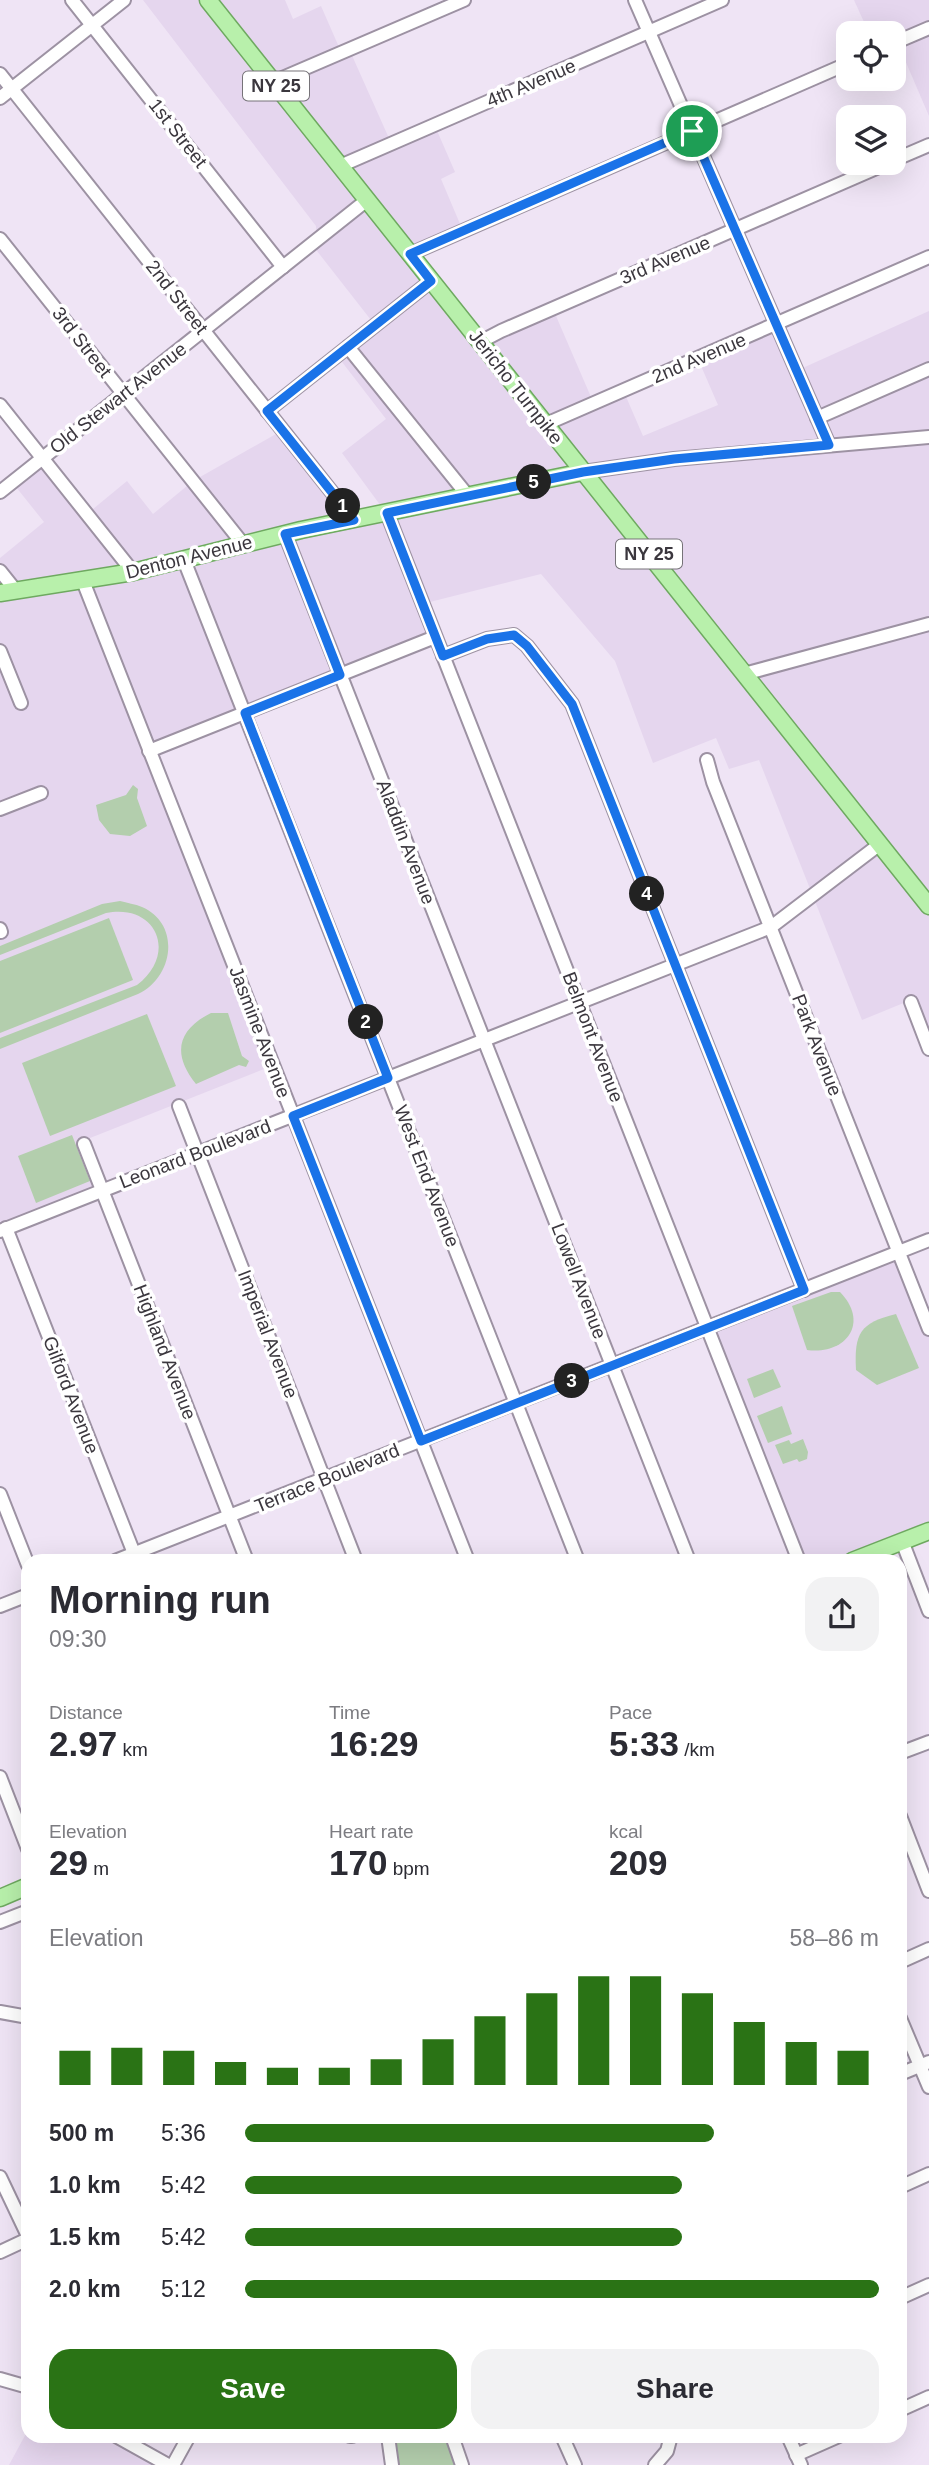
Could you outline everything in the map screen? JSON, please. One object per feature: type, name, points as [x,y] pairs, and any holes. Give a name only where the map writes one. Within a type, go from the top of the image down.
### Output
[{"type":"main road","name":"Jericho Turnpike","points":[[208,0],[929,906]]},
{"type":"main road","name":"Denton Avenue","points":[[8,592],[133,572],[285,534],[583,472]]},
{"type":"main road","points":[[870,1554],[929,1531]]},
{"type":"main road","points":[[0,1898],[21,1889]]},
{"type":"street","name":"1st Street","points":[[72,0],[284,267]]},
{"type":"street","points":[[0,98],[124,0]]},
{"type":"street","points":[[273,82],[464,0]]},
{"type":"street","points":[[635,0],[829,445]]},
{"type":"street","name":"4th Avenue","points":[[340,166],[722,0]]},
{"type":"street","points":[[906,38],[929,28]]},
{"type":"street","points":[[410,254],[836,69]]},
{"type":"street","name":"2nd Street","points":[[0,74],[354,520]]},
{"type":"street","points":[[906,155],[929,145]]},
{"type":"street","name":"3rd Avenue","points":[[480,342],[860,175]]},
{"type":"street","name":"Old Stewart Avenue","points":[[0,492],[367,200]]},
{"type":"street","name":"3rd Street","points":[[0,239],[243,544]]},
{"type":"street","name":"2nd Avenue","points":[[546,424],[929,257]]},
{"type":"street","points":[[267,411],[431,281]]},
{"type":"street","points":[[348,346],[467,496]]},
{"type":"street","points":[[817,418],[929,369]]},
{"type":"street","points":[[0,405],[133,572]]},
{"type":"street","points":[[583,472],[674,459],[929,437]]},
{"type":"street","name":"Belmont Avenue","points":[[387,513],[796,1554]]},
{"type":"street","name":"Aladdin Avenue","points":[[285,534],[515,1118]]},
{"type":"street","name":"West End Avenue","points":[[184,559],[575,1554]]},
{"type":"street","points":[[0,571],[8,592]]},
{"type":"street","name":"Jasmine Avenue","points":[[83,581],[465,1554]]},
{"type":"street","points":[[744,674],[929,624]]},
{"type":"street","points":[[443,656],[487,639],[514,635],[527,646],[561,688],[578,717],[804,1290]]},
{"type":"street","points":[[149,751],[436,637]]},
{"type":"street","points":[[0,651],[21,703]]},
{"type":"street","name":"Park Avenue","points":[[707,760],[713,782],[929,1329]]},
{"type":"street","points":[[0,809],[41,793]]},
{"type":"street","name":"Leonard Boulevard","points":[[3,1230],[771,928],[880,844]]},
{"type":"street","points":[[911,1002],[929,1048]]},
{"type":"street","name":"Imperial Avenue","points":[[179,1106],[353,1554]]},
{"type":"street","name":"Lowell Avenue","points":[[515,1118],[686,1554]]},
{"type":"street","name":"Highland Avenue","points":[[84,1144],[244,1554]]},
{"type":"street","name":"Gilford Avenue","points":[[3,1230],[134,1554]]},
{"type":"street","name":"Terrace Boulevard","points":[[142,1554],[230,1516],[929,1240]]},
{"type":"street","points":[[0,1494],[24,1554]]},
{"type":"street","points":[[902,1541],[929,1611]]},
{"type":"street","points":[[0,1606],[21,1598]]},
{"type":"street","points":[[907,1750],[929,1742]]},
{"type":"street","points":[[0,1777],[21,1832]]},
{"type":"street","points":[[907,1834],[929,1891]]},
{"type":"street","points":[[0,1922],[21,1914]]},
{"type":"street","points":[[907,1959],[929,1949]]},
{"type":"street","points":[[0,2012],[21,2016]]},
{"type":"street","points":[[907,2031],[924,2064],[929,2087]]},
{"type":"street","points":[[907,2071],[924,2064]]},
{"type":"street","points":[[907,2184],[929,2174]]},
{"type":"street","points":[[0,2177],[21,2222]]},
{"type":"street","points":[[0,2252],[21,2241]]},
{"type":"street","points":[[907,2295],[929,2285]]},
{"type":"street","points":[[0,2379],[21,2385]]},
{"type":"street","points":[[907,2407],[929,2397]]},
{"type":"street","points":[[129,2443],[170,2465],[184,2443]]},
{"type":"street","points":[[389,2443],[392,2465]]},
{"type":"street","points":[[455,2443],[462,2465]]},
{"type":"street","points":[[565,2443],[575,2465]]},
{"type":"street","points":[[655,2465],[667,2451],[669,2443]]},
{"type":"street","points":[[791,2443],[799,2460],[827,2443]]},
{"type":"shaded area","points":[[143,0],[285,0],[293,19],[321,6],[342,54],[350,51],[392,145],[435,126],[455,172],[441,179],[463,231],[413,253],[482,342],[553,309],[594,404],[624,392],[643,436],[718,405],[698,359],[776,325],[796,371],[929,311],[929,1043],[911,1000],[862,1020],[759,760],[729,769],[716,738],[653,763],[615,661],[541,574],[418,605],[429,635],[144,749],[269,1067],[80,1142],[98,1188],[0,1226],[0,558],[44,522],[12,482],[42,458],[87,514],[127,481],[153,514],[193,481],[283,430],[353,520],[386,513],[342,453],[386,419],[342,362],[378,329],[317,251],[316,226]]},
{"type":"shaded area","points":[[854,0],[929,0],[929,116],[906,62],[906,21],[864,21]]},
{"type":"shaded area","points":[[898,1255],[929,1335],[929,1531],[870,1554],[796,1554],[709,1329]]},
{"type":"shaded area","points":[[21,2443],[116,2443],[154,2465],[9,2465]]},
{"type":"green space","points":[[133,785],[138,789],[137,798],[147,826],[130,836],[110,834],[99,820],[96,805],[126,795]]},
{"type":"green space","points":[[120,901],[142,907],[155,915],[163,925],[168,950],[159,976],[138,994],[0,1049],[0,1038],[137,985],[150,973],[157,959],[159,946],[156,934],[149,923],[124,912],[106,913],[0,955],[0,946],[102,904]]},
{"type":"green space","points":[[109,918],[133,980],[0,1033],[0,961]]},
{"type":"green space","points":[[211,1013],[228,1013],[242,1056],[249,1061],[246,1067],[239,1065],[196,1084],[183,1063],[182,1044],[191,1027]]},
{"type":"green space","points":[[147,1014],[176,1086],[50,1136],[22,1063]]},
{"type":"green space","points":[[72,1135],[90,1181],[36,1203],[18,1156]]},
{"type":"green space","points":[[831,1292],[840,1292],[849,1304],[853,1325],[842,1342],[833,1347],[807,1350],[792,1306]]},
{"type":"green space","points":[[896,1314],[919,1368],[877,1385],[856,1370],[858,1338],[874,1321]]},
{"type":"green space","points":[[773,1369],[781,1387],[754,1398],[747,1379]]},
{"type":"green space","points":[[782,1406],[792,1434],[768,1443],[757,1416]]},
{"type":"green space","points":[[803,1439],[808,1452],[807,1459],[783,1464],[775,1445],[789,1440],[791,1444]]},
{"type":"green space","points":[[392,2443],[451,2443],[459,2465],[396,2465]]},
{"type":"route","points":[[692,131],[829,445],[674,459],[583,472],[387,513],[443,656],[487,639],[514,635],[527,646],[572,704],[804,1290],[421,1441],[293,1116],[388,1078],[245,713],[340,675],[285,534],[354,520],[267,411],[431,281],[410,254],[692,131]]}]
